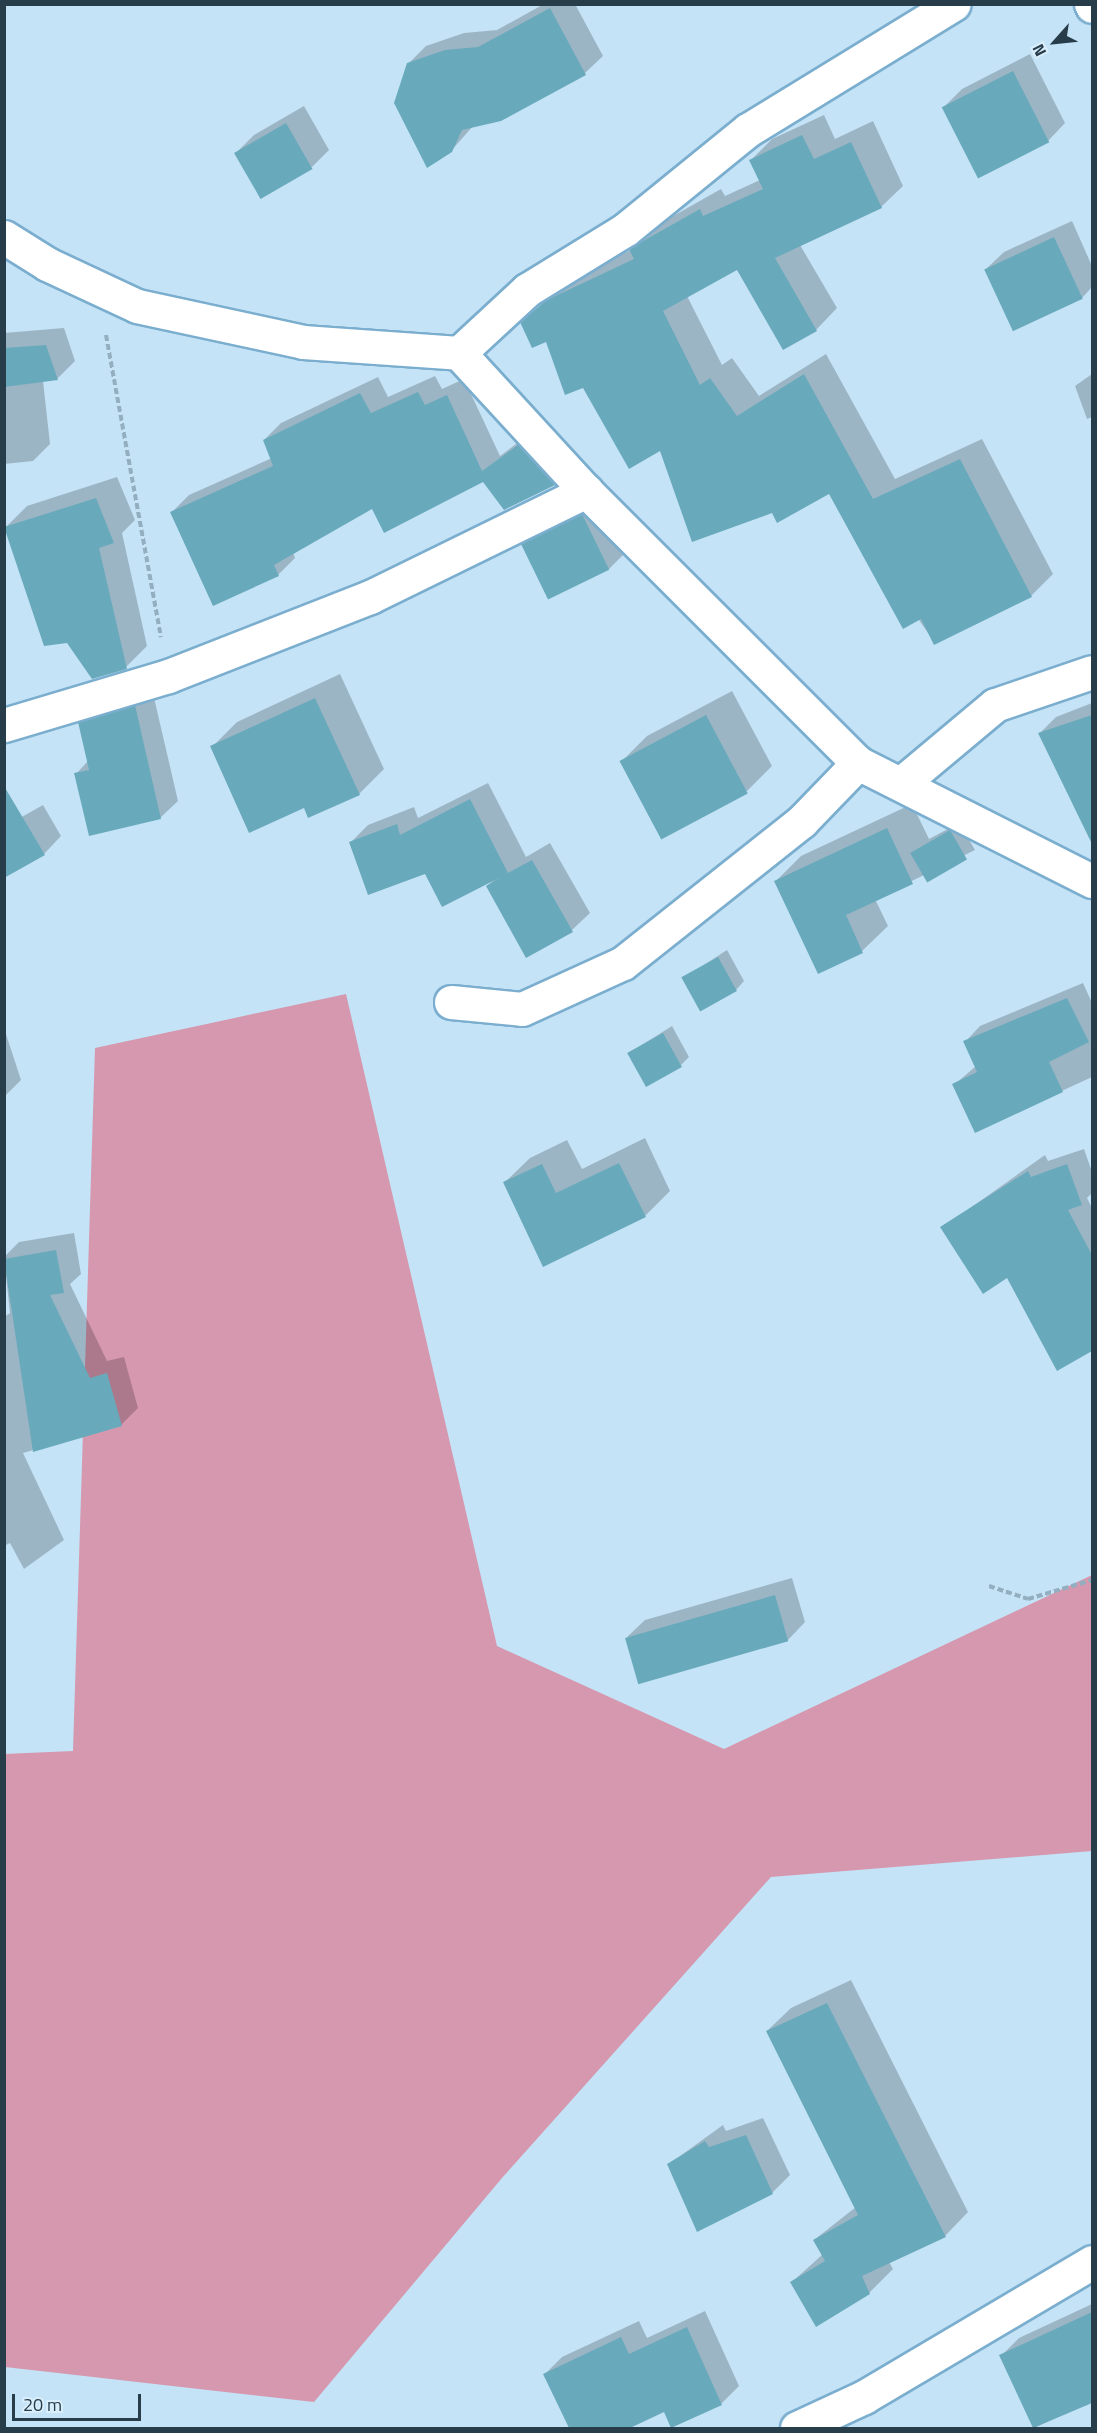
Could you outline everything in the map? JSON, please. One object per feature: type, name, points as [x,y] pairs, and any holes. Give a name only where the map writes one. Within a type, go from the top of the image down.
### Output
[{"type":"street","points":[[459,353],[527,290],[626,229],[748,130],[954,4]]},
{"type":"street","points":[[4,237],[137,306],[303,342],[459,353],[586,490],[858,763],[903,782],[1092,882]]},
{"type":"street","points":[[4,725],[168,676],[369,597],[586,490]]},
{"type":"street","points":[[903,782],[994,705],[1092,672]]},
{"type":"street","points":[[452,1002],[522,1009],[623,963],[802,821],[858,763]]},
{"type":"street","points":[[797,2428],[864,2397],[1092,2262]]},
{"type":"path","points":[[98,287],[168,676]]},
{"type":"path","points":[[989,1586],[1028,1599],[1092,1580]]},
{"type":"shaded area","points":[[346,994],[497,1646],[724,1749],[1092,1575],[1092,1851],[771,1877],[502,2178],[314,2402],[5,2367],[4,1754],[73,1751],[95,1048]]},
{"type":"building","points":[[550,8],[586,75],[501,121],[462,130],[452,152],[427,168],[394,103],[407,63],[445,50],[478,47]]},
{"type":"building","points":[[1013,71],[1049,142],[978,179],[942,107]]},
{"type":"building","points":[[286,123],[312,169],[261,199],[234,153]]},
{"type":"building","points":[[802,135],[814,159],[851,142],[882,208],[775,258],[817,331],[783,350],[737,270],[663,311],[700,385],[710,378],[737,416],[804,374],[873,499],[960,459],[1032,597],[934,645],[921,619],[903,629],[829,494],[777,523],[772,513],[692,542],[660,451],[629,469],[583,388],[565,395],[546,342],[532,348],[520,322],[547,300],[634,259],[629,249],[700,209],[703,216],[763,189],[749,160]]},
{"type":"building","points":[[1054,237],[1083,299],[1013,331],[984,270]]},
{"type":"building","points":[[46,345],[58,380],[4,387],[4,348]]},
{"type":"building","points":[[418,392],[425,405],[447,395],[482,471],[518,445],[555,485],[504,510],[483,482],[384,533],[372,509],[274,565],[279,576],[213,606],[170,512],[273,466],[263,440],[360,393],[371,413]]},
{"type":"building","points":[[96,498],[114,543],[99,548],[127,669],[92,679],[67,643],[44,646],[4,527]]},
{"type":"building","points":[[582,514],[609,570],[548,600],[521,544]]},
{"type":"building","points":[[315,698],[360,795],[308,818],[304,808],[249,833],[210,746]]},
{"type":"building","points":[[135,705],[161,819],[89,836],[74,773],[89,770],[78,722]]},
{"type":"building","points":[[706,715],[748,794],[661,840],[619,761]]},
{"type":"building","points":[[1092,715],[1092,844],[1038,733]]},
{"type":"building","points":[[4,786],[45,855],[4,878]]},
{"type":"building","points":[[470,799],[508,873],[532,860],[573,932],[526,958],[486,886],[501,877],[442,907],[425,874],[368,895],[349,842],[397,824],[400,835]]},
{"type":"building","points":[[887,828],[913,884],[846,915],[863,953],[818,974],[774,881]]},
{"type":"building","points":[[950,830],[967,859],[927,882],[910,853]]},
{"type":"building","points":[[718,957],[737,991],[700,1011],[681,977]]},
{"type":"building","points":[[1067,998],[1089,1042],[1049,1062],[1063,1092],[975,1133],[952,1084],[977,1072],[963,1041]]},
{"type":"building","points":[[663,1033],[682,1067],[646,1087],[627,1053]]},
{"type":"building","points":[[619,1163],[646,1217],[543,1267],[503,1182],[542,1164],[556,1193]]},
{"type":"building","points":[[1067,1164],[1082,1205],[1068,1210],[1092,1255],[1092,1351],[1057,1371],[1007,1278],[983,1294],[940,1227],[1028,1171],[1031,1177]]},
{"type":"building","points":[[56,1250],[64,1293],[50,1295],[90,1378],[107,1373],[122,1426],[33,1452],[4,1259]]},
{"type":"building","points":[[775,1595],[788,1641],[638,1684],[625,1638]]},
{"type":"building","points":[[827,2003],[946,2237],[862,2276],[870,2294],[816,2327],[790,2282],[825,2261],[813,2240],[858,2215],[766,2031]]},
{"type":"building","points":[[746,2135],[773,2194],[697,2232],[667,2164],[705,2141],[709,2147]]},
{"type":"building","points":[[1092,2312],[1092,2403],[1033,2428],[999,2355]]},
{"type":"building","points":[[687,2327],[722,2405],[671,2428],[664,2412],[630,2428],[569,2428],[543,2374],[621,2337],[629,2354]]}]
